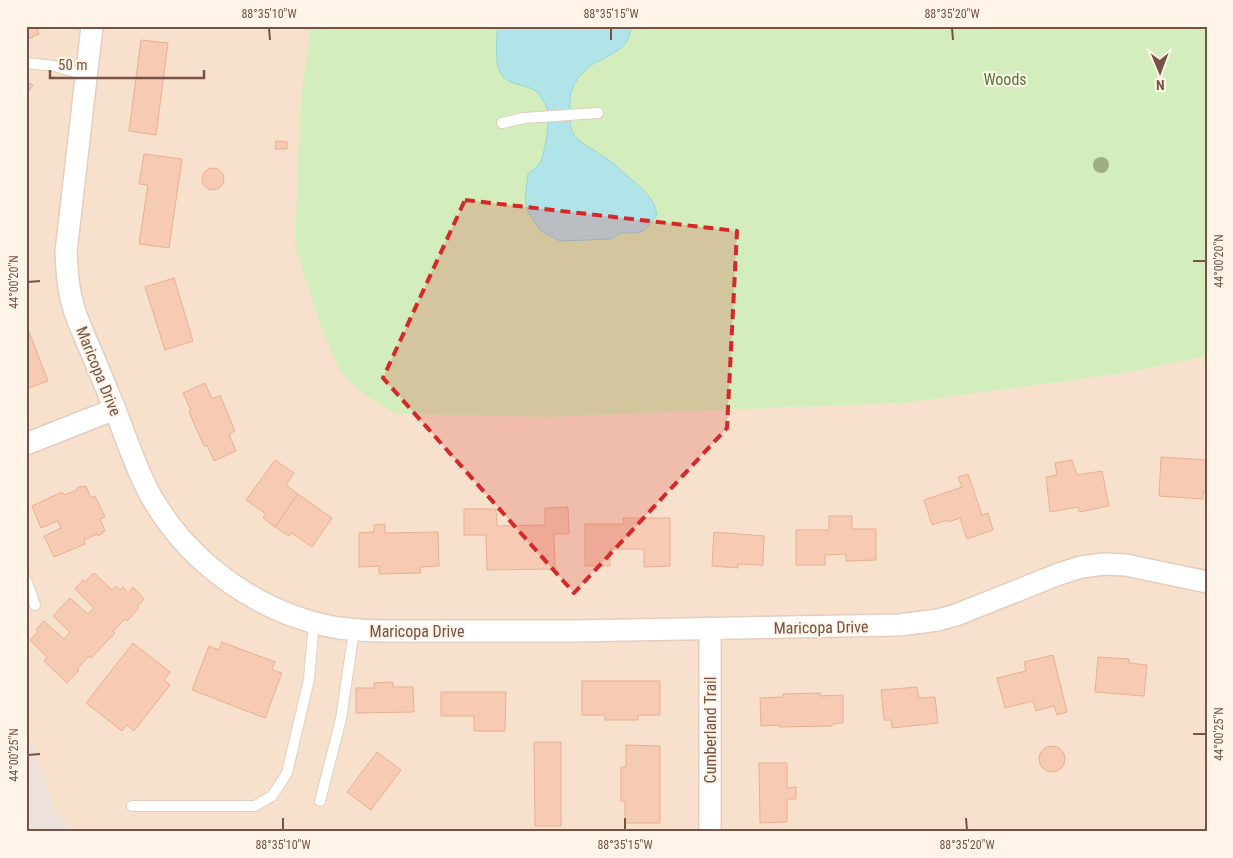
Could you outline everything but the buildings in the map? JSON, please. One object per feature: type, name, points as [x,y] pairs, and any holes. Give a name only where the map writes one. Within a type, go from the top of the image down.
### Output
[{"type":"street","name":"Maricopa Drive","points":[[92,26],[66,252],[68,281],[74,310],[141,477],[152,498],[169,524],[194,553],[230,583],[250,596],[292,615],[337,628],[354,630],[384,632],[710,628],[899,625],[938,620],[956,615],[1059,574],[1081,567],[1104,564],[1126,565],[1207,582]]},
{"type":"street","points":[[26,444],[115,409]]},
{"type":"street","name":"Cumberland Trail","points":[[710,628],[710,832]]},
{"type":"lane","points":[[26,63],[54,66],[86,75]]},
{"type":"lane","points":[[502,124],[524,118],[598,113]]},
{"type":"lane","points":[[26,580],[35,605]]},
{"type":"lane","points":[[132,806],[255,806],[272,796],[287,773],[309,679],[314,622]]},
{"type":"lane","points":[[320,800],[342,719],[354,630]]},
{"type":"highlighted area","points":[[465,200],[737,231],[727,428],[574,593],[383,378]]},
{"type":"shaded area","points":[[26,26],[311,26],[301,96],[396,414],[548,417],[905,403],[1125,373],[1207,356],[1207,832],[74,832],[54,809],[26,726]]},
{"type":"shaded area","points":[[26,726],[54,809],[74,832],[26,832]]},
{"type":"green space","name":"Woods","points":[[311,26],[1207,26],[1207,356],[1125,373],[905,403],[548,417],[396,414],[362,393],[340,371],[323,332],[295,246],[301,96]]},
{"type":"water","points":[[498,26],[631,26],[630,34],[623,46],[590,66],[573,86],[570,96],[570,120],[572,132],[576,138],[614,164],[651,199],[657,214],[643,231],[621,233],[611,239],[560,241],[541,231],[528,212],[525,199],[528,174],[539,165],[543,157],[548,128],[548,111],[539,94],[530,88],[507,80],[500,72],[496,43]]}]
